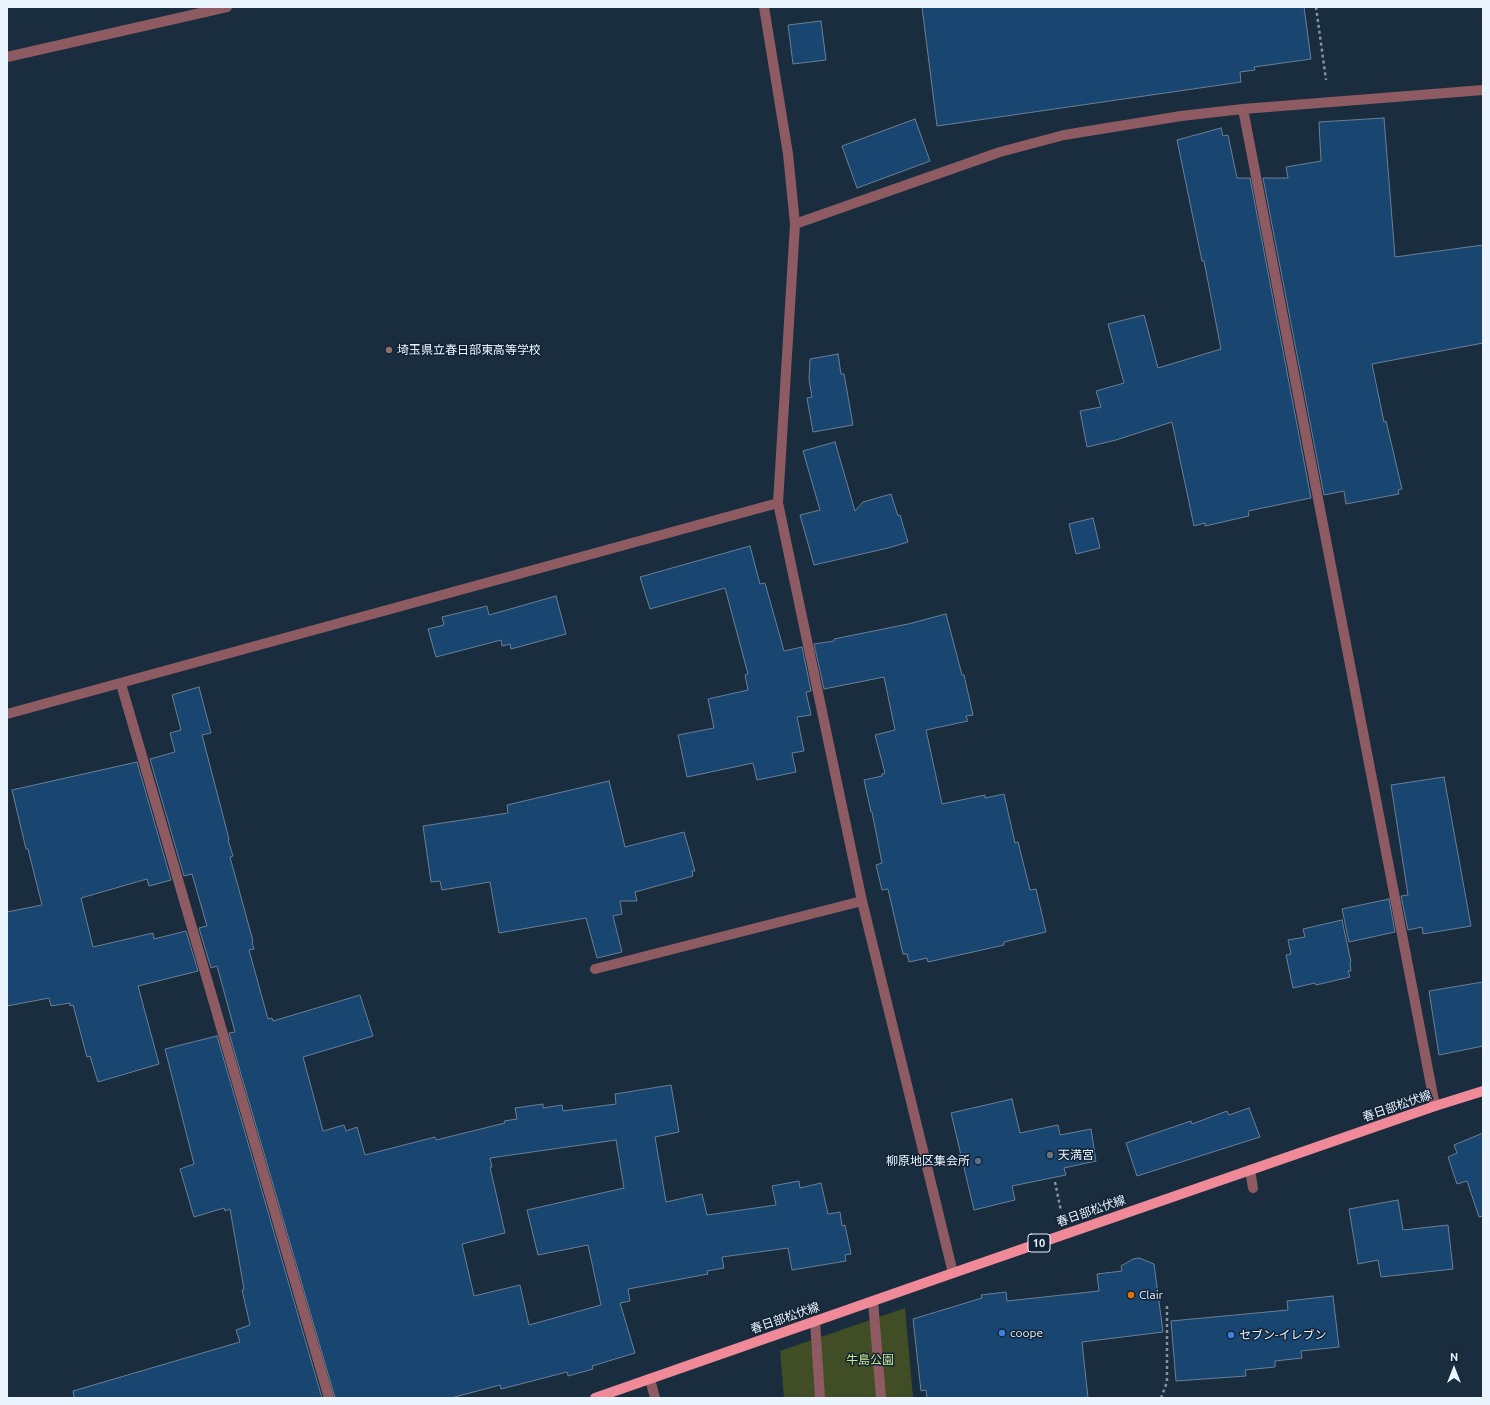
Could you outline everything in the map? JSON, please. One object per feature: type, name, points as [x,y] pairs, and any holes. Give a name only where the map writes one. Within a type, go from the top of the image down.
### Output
[{"type":"main road","name":"春日部松伏線","points":[[595,1398],[953,1272],[1435,1106],[1483,1091]]},
{"type":"street","points":[[7,57],[227,7]]},
{"type":"street","points":[[764,7],[788,154],[795,224],[791,266],[778,503],[862,901],[953,1272]]},
{"type":"street","points":[[795,224],[1000,152],[1057,136],[1181,116],[1244,109],[1483,90]]},
{"type":"street","points":[[1244,109],[1435,1106]]},
{"type":"street","points":[[7,714],[778,503]]},
{"type":"street","points":[[121,684],[329,1398]]},
{"type":"street","points":[[595,969],[862,901]]},
{"type":"street","points":[[1250,1170],[1253,1188]]},
{"type":"street","points":[[873,1301],[881,1398]]},
{"type":"street","points":[[815,1321],[820,1398]]},
{"type":"street","points":[[650,1379],[655,1398]]},
{"type":"path","points":[[1316,7],[1329,103]]},
{"type":"path","points":[[1055,1182],[1061,1214]]},
{"type":"path","points":[[1161,1398],[1168,1382],[1168,1304]]},
{"type":"green space","name":"牛島公園","points":[[905,1308],[913,1398],[784,1398],[780,1351]]},
{"type":"building","points":[[922,7],[1304,7],[1311,59],[1254,67],[1255,70],[1240,72],[1241,82],[937,126]]},
{"type":"building","points":[[821,21],[826,60],[793,64],[788,25]]},
{"type":"building","points":[[1384,118],[1395,257],[1483,245],[1483,343],[1372,364],[1384,422],[1386,421],[1402,489],[1398,490],[1399,494],[1346,504],[1344,491],[1324,495],[1263,178],[1288,178],[1286,167],[1321,161],[1319,122]]},
{"type":"building","points":[[915,119],[930,161],[857,188],[842,146]]},
{"type":"building","points":[[1221,128],[1223,136],[1228,135],[1237,178],[1250,178],[1311,498],[1248,511],[1249,516],[1205,526],[1205,523],[1194,526],[1172,422],[1116,440],[1087,447],[1080,411],[1101,407],[1096,391],[1124,383],[1108,324],[1144,315],[1158,368],[1221,349],[1204,261],[1202,261],[1177,140]]},
{"type":"building","points":[[838,354],[841,374],[844,374],[853,425],[813,432],[807,398],[812,397],[809,379],[810,359]]},
{"type":"building","points":[[835,442],[855,511],[863,502],[891,494],[898,516],[900,515],[908,542],[814,565],[800,515],[820,510],[803,451]]},
{"type":"building","points":[[1093,518],[1100,548],[1076,554],[1069,524]]},
{"type":"building","points":[[750,546],[760,584],[765,583],[784,651],[802,647],[811,691],[806,692],[811,715],[797,717],[804,751],[792,753],[796,772],[757,780],[753,763],[687,777],[678,735],[714,728],[708,699],[748,690],[745,675],[748,674],[725,588],[650,609],[640,577]]},
{"type":"building","points":[[556,596],[566,634],[511,649],[510,644],[502,646],[501,640],[436,657],[428,629],[444,625],[442,617],[487,606],[489,615]]},
{"type":"building","points":[[946,614],[962,675],[964,675],[973,715],[966,716],[968,721],[926,730],[942,804],[985,795],[985,798],[1004,794],[1015,843],[1018,842],[1030,890],[1036,889],[1046,932],[1004,942],[1004,945],[928,962],[927,958],[909,962],[907,954],[903,954],[888,889],[882,890],[876,865],[882,863],[864,780],[882,776],[882,774],[885,773],[875,735],[895,730],[884,677],[824,689],[814,644],[834,641],[834,639],[908,624]]},
{"type":"building","points":[[199,687],[211,733],[202,735],[233,856],[230,857],[253,941],[254,949],[249,950],[268,1019],[272,1018],[273,1021],[360,995],[373,1036],[303,1057],[323,1131],[344,1125],[346,1131],[357,1127],[365,1155],[435,1137],[436,1140],[505,1123],[504,1121],[517,1119],[515,1108],[543,1104],[543,1108],[562,1105],[563,1111],[616,1104],[615,1094],[671,1085],[679,1132],[655,1137],[666,1202],[702,1194],[707,1215],[776,1205],[772,1186],[799,1181],[800,1188],[821,1183],[828,1214],[840,1212],[842,1226],[845,1225],[851,1254],[845,1255],[846,1261],[792,1270],[788,1248],[722,1257],[724,1268],[707,1271],[708,1274],[628,1289],[630,1301],[620,1303],[635,1353],[592,1366],[593,1369],[568,1376],[567,1372],[501,1389],[500,1385],[451,1398],[335,1398],[229,1033],[235,1032],[217,966],[211,968],[199,928],[207,926],[192,874],[184,876],[150,759],[175,752],[170,733],[181,730],[172,695]],"holes":[[[616,1140],[624,1188],[527,1210],[538,1255],[588,1245],[601,1305],[529,1325],[520,1285],[474,1296],[462,1244],[505,1233],[490,1167],[492,1167],[490,1158]]]},
{"type":"building","points":[[137,762],[171,880],[149,886],[147,879],[81,898],[93,947],[153,933],[154,939],[186,931],[198,971],[138,986],[159,1064],[98,1082],[90,1056],[87,1057],[73,1005],[70,1006],[70,1003],[51,1006],[49,998],[7,1006],[7,912],[42,905],[28,849],[26,849],[12,790]]},
{"type":"building","points":[[1444,777],[1471,926],[1423,934],[1422,927],[1408,930],[1401,896],[1408,895],[1391,785]]},
{"type":"building","points":[[609,781],[625,847],[684,832],[695,871],[692,871],[693,876],[635,892],[637,901],[620,901],[622,914],[613,916],[622,952],[597,958],[586,918],[499,933],[490,882],[442,890],[440,881],[431,882],[423,826],[508,813],[507,805]]},
{"type":"building","points":[[1389,899],[1395,932],[1349,942],[1342,909]]},
{"type":"building","points":[[1342,920],[1351,962],[1351,971],[1348,971],[1350,977],[1316,985],[1315,983],[1293,988],[1286,955],[1291,954],[1288,940],[1305,937],[1303,929]]},
{"type":"building","points":[[1483,982],[1483,1046],[1439,1055],[1429,991]]},
{"type":"building","points":[[217,1036],[322,1398],[74,1398],[73,1391],[240,1342],[236,1330],[250,1325],[242,1290],[244,1289],[230,1209],[225,1211],[224,1208],[194,1217],[180,1169],[194,1164],[165,1049]]},
{"type":"building","points":[[1012,1099],[1020,1133],[1058,1125],[1060,1135],[1091,1129],[1096,1161],[1064,1168],[1066,1175],[1012,1186],[1015,1200],[974,1210],[951,1113]]},
{"type":"building","points":[[1249,1108],[1260,1137],[1137,1176],[1126,1143],[1191,1121],[1192,1124],[1227,1111],[1229,1115]]},
{"type":"building","points":[[1483,1133],[1483,1216],[1479,1217],[1467,1181],[1457,1184],[1448,1157],[1457,1153],[1454,1145]]},
{"type":"building","points":[[1398,1200],[1403,1230],[1448,1225],[1453,1269],[1381,1277],[1378,1260],[1358,1264],[1349,1209]]},
{"type":"building","points":[[1139,1258],[1154,1264],[1163,1332],[1082,1342],[1088,1398],[927,1398],[926,1390],[921,1391],[913,1319],[982,1298],[981,1295],[1006,1292],[1007,1301],[1099,1291],[1097,1274],[1122,1271],[1121,1266],[1133,1259]]},
{"type":"building","points":[[1333,1296],[1339,1347],[1301,1351],[1302,1358],[1275,1361],[1275,1367],[1245,1370],[1246,1376],[1176,1381],[1171,1321],[1288,1310],[1287,1301]]},
{"type":"place","name":"埼玉県立春日部東高等学校","points":[[389,350]]},
{"type":"place","name":"天満宮","points":[[1050,1155]]},
{"type":"place","name":"柳原地区集会所","points":[[978,1161]]},
{"type":"place","name":"Clair","points":[[1131,1295]]},
{"type":"place","name":"coope","points":[[1002,1333]]},
{"type":"place","name":"セブン-イレブン","points":[[1231,1335]]}]
